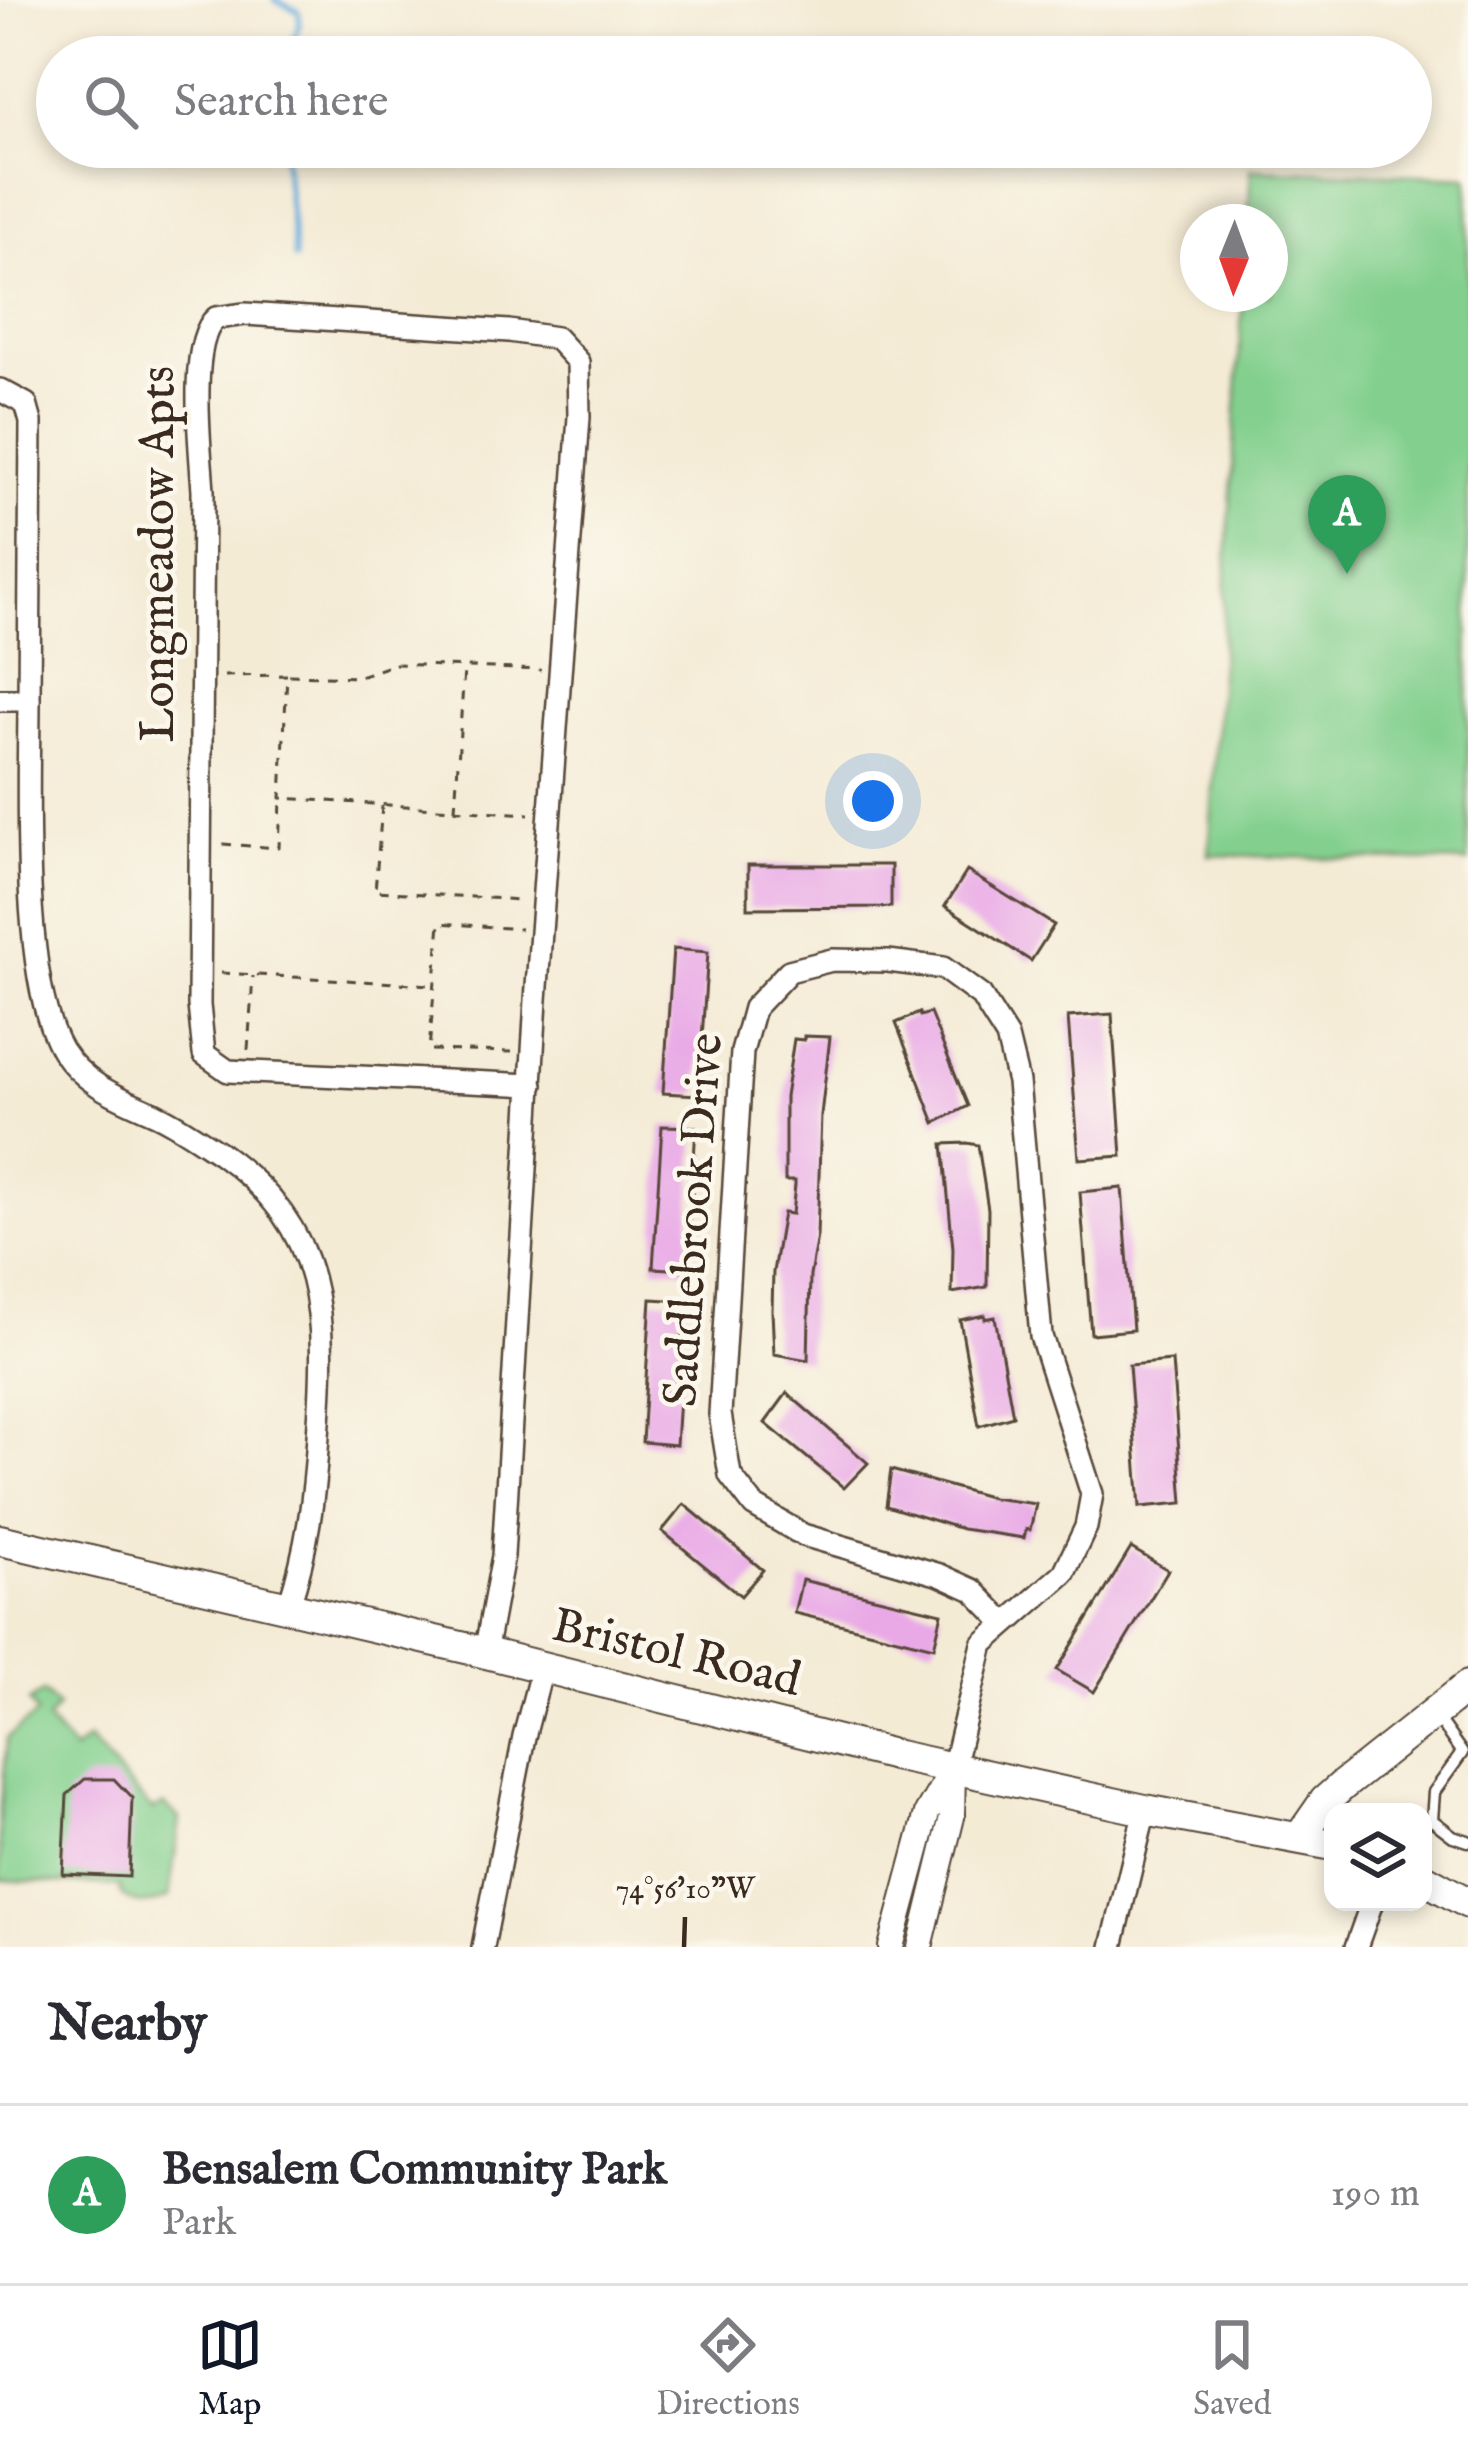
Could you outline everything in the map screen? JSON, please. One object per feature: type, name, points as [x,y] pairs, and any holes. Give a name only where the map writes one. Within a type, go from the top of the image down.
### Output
[{"type":"main road","name":"Bristol Road","points":[[0,1540],[289,1605],[953,1768],[1324,1843]]},
{"type":"main road","points":[[1300,1837],[1325,1801],[1468,1686]]},
{"type":"main road","points":[[1432,1883],[1468,1903]]},
{"type":"street","name":"Longmeadow Apts","points":[[247,1071],[228,1071],[204,1054],[200,971],[201,357],[208,325],[226,315],[244,314],[556,338],[572,351],[580,376],[579,416],[548,815],[503,1556],[485,1653]]},
{"type":"street","points":[[0,390],[17,396],[30,411],[33,915],[48,1022],[72,1064],[104,1092],[160,1117],[221,1154],[248,1177],[292,1230],[315,1285],[324,1366],[313,1516],[289,1605]]},
{"type":"street","points":[[0,700],[29,700]]},
{"type":"street","name":"Saddlebrook Drive","points":[[953,1768],[982,1644],[1064,1573],[1086,1527],[1092,1494],[1041,1336],[1018,1082],[1007,1037],[981,997],[943,968],[832,959],[789,971],[754,1008],[742,1052],[720,1414],[730,1475],[754,1506],[803,1535],[940,1575],[973,1590],[1004,1622]]},
{"type":"street","points":[[247,1071],[532,1084]]},
{"type":"street","points":[[483,1947],[542,1668]]},
{"type":"street","points":[[891,1947],[927,1813],[953,1768]]},
{"type":"street","points":[[920,1947],[952,1817],[953,1768]]},
{"type":"street","points":[[1112,1947],[1145,1810]]},
{"type":"street","points":[[1356,1947],[1369,1911]]},
{"type":"lane","points":[[1434,1713],[1462,1753],[1434,1792],[1432,1820],[1468,1841]]},
{"type":"path","points":[[202,676],[357,677],[395,664],[559,670]]},
{"type":"path","points":[[455,809],[464,667]]},
{"type":"path","points":[[201,843],[279,848],[287,675]]},
{"type":"path","points":[[280,798],[548,815]]},
{"type":"path","points":[[382,804],[375,891],[543,902]]},
{"type":"path","points":[[534,1052],[429,1050],[440,923],[541,930]]},
{"type":"path","points":[[200,971],[435,985]]},
{"type":"path","points":[[247,1071],[253,974]]},
{"type":"green space","points":[[1251,169],[1468,177],[1468,862],[1209,855],[1242,312],[1288,312],[1288,204],[1249,204]]},
{"type":"green space","points":[[43,1692],[58,1707],[47,1720],[74,1751],[88,1739],[152,1810],[164,1805],[180,1819],[169,1897],[138,1903],[121,1894],[120,1886],[0,1880],[7,1738],[37,1714],[29,1702]]},
{"type":"building","points":[[748,865],[891,865],[891,907],[748,908]]},
{"type":"building","points":[[967,871],[1054,925],[1031,961],[945,906]]},
{"type":"building","points":[[673,949],[708,952],[698,1095],[663,1093]]},
{"type":"building","points":[[930,1013],[968,1106],[935,1123],[896,1023]]},
{"type":"building","points":[[1112,1014],[1122,1156],[1079,1159],[1068,1017]]},
{"type":"building","points":[[804,1036],[830,1037],[821,1115],[817,1236],[810,1276],[808,1360],[774,1354],[772,1311],[783,1213],[792,1214],[795,1185],[795,1181],[785,1181],[785,1097],[794,1039],[804,1040]]},
{"type":"building","points":[[662,1126],[696,1127],[687,1270],[653,1268]]},
{"type":"building","points":[[943,1144],[978,1145],[988,1209],[987,1287],[952,1293],[953,1248]]},
{"type":"building","points":[[1122,1188],[1133,1330],[1091,1334],[1080,1192]]},
{"type":"building","points":[[651,1299],[685,1301],[676,1445],[642,1442]]},
{"type":"building","points":[[985,1315],[985,1319],[995,1317],[1013,1416],[979,1426],[960,1320]]},
{"type":"building","points":[[1172,1361],[1183,1503],[1140,1507],[1129,1365]]},
{"type":"building","points":[[787,1393],[868,1463],[844,1488],[765,1423]]},
{"type":"building","points":[[891,1470],[992,1498],[1036,1504],[1030,1530],[1026,1529],[1024,1538],[962,1529],[886,1506]]},
{"type":"building","points":[[684,1504],[763,1570],[741,1596],[662,1531]]},
{"type":"building","points":[[1131,1548],[1168,1570],[1094,1692],[1057,1670]]},
{"type":"building","points":[[802,1580],[942,1613],[934,1647],[794,1613]]},
{"type":"building","points":[[85,1779],[114,1779],[132,1798],[129,1877],[63,1874],[67,1795]]},
{"type":"waterway","points":[[275,0],[298,11],[295,36]]},
{"type":"waterway","points":[[285,168],[295,258]]},
{"type":"place","name":"Bensalem Community Park","points":[[1347,574]]}]
